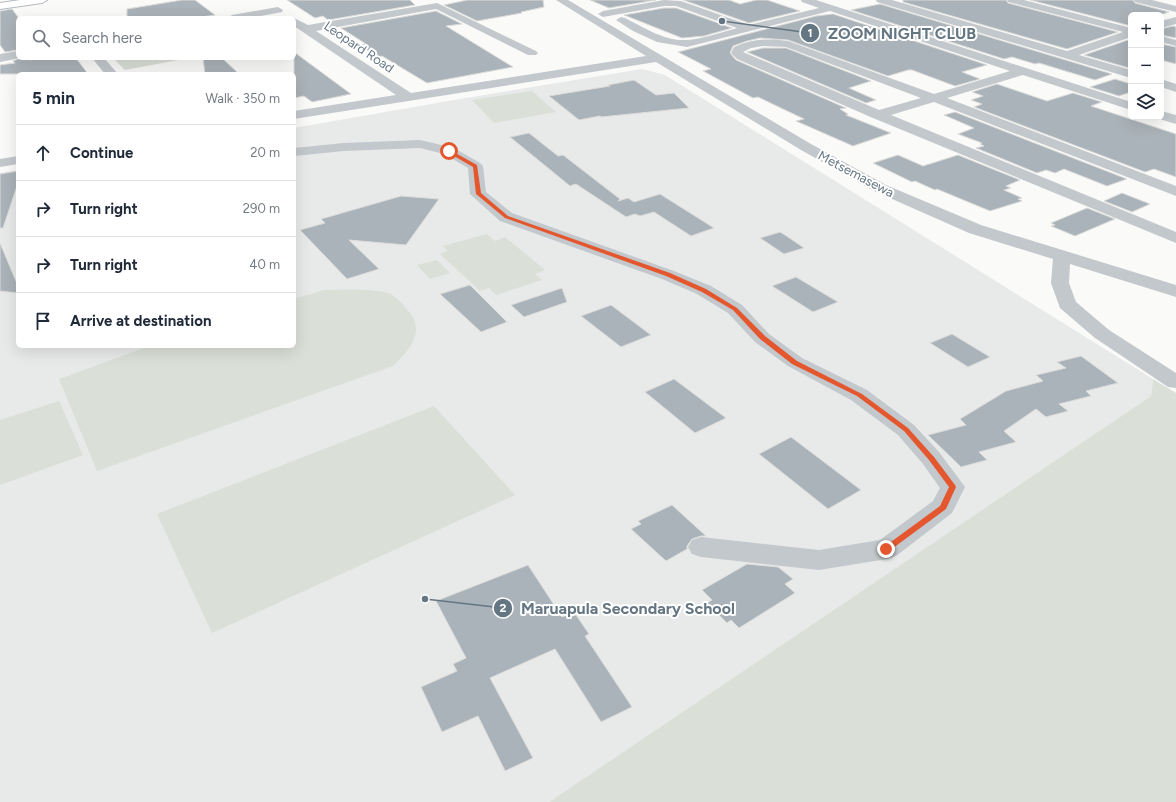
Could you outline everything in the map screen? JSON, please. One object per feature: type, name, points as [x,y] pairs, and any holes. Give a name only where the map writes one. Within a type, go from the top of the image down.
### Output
[{"type":"main road","points":[[0,1],[9,0]]},
{"type":"main road","points":[[0,6],[42,0]]},
{"type":"street","points":[[264,0],[287,16]]},
{"type":"street","name":"Metsemasewa","points":[[561,0],[806,148],[880,188],[975,229],[1176,291]]},
{"type":"street","points":[[806,0],[1128,105]]},
{"type":"street","points":[[881,0],[1128,73]]},
{"type":"street","points":[[1012,0],[1128,31]]},
{"type":"street","points":[[1139,0],[1176,9]]},
{"type":"street","points":[[307,29],[438,3],[532,53]]},
{"type":"street","points":[[590,17],[604,8],[618,11],[652,5],[677,3],[749,29]]},
{"type":"street","points":[[604,8],[662,41],[673,43],[698,42],[855,3]]},
{"type":"street","points":[[652,5],[674,14]]},
{"type":"street","points":[[244,16],[278,10]]},
{"type":"street","points":[[695,21],[714,16]]},
{"type":"street","points":[[1164,24],[1176,20]]},
{"type":"street","name":"Leopard Road","points":[[296,22],[408,97]]},
{"type":"street","points":[[1068,55],[1128,33]]},
{"type":"street","points":[[1164,40],[1176,44]]},
{"type":"street","points":[[1176,191],[937,99],[784,43],[753,45],[738,49],[737,54],[741,56],[878,116],[1176,238]]},
{"type":"street","points":[[0,58],[16,55]]},
{"type":"street","points":[[296,115],[658,58]]},
{"type":"street","points":[[1035,75],[1081,59]]},
{"type":"street","points":[[100,60],[110,72]]},
{"type":"street","points":[[878,116],[937,99],[1022,71]]},
{"type":"street","points":[[1164,85],[1176,88]]},
{"type":"street","points":[[1164,117],[1176,120]]},
{"type":"street","points":[[296,152],[344,146],[420,144],[449,151],[475,166],[478,194],[506,217],[668,274],[704,290],[735,309],[762,338],[794,362],[860,395],[906,430],[931,458],[953,487],[943,507],[886,549],[819,560],[701,547]]},
{"type":"street","points":[[0,163],[16,160]]},
{"type":"street","points":[[1062,256],[1060,283],[1067,304],[1102,334],[1176,382]]},
{"type":"shaded area","points":[[115,60],[178,60],[125,70]]},
{"type":"shaded area","points":[[642,69],[665,75],[1153,379],[1151,396],[549,802],[0,802],[0,173],[16,170],[16,348],[296,348],[296,128]]},
{"type":"shaded area","points":[[532,91],[556,112],[494,123],[472,100]]},
{"type":"shaded area","points":[[487,234],[495,241],[505,237],[545,270],[535,274],[542,280],[496,295],[489,288],[480,291],[440,254],[448,251],[443,246]]},
{"type":"shaded area","points":[[437,260],[450,273],[430,279],[417,265]]},
{"type":"shaded area","points":[[324,290],[373,290],[388,293],[393,295],[412,315],[416,331],[414,338],[406,352],[393,366],[97,471],[59,379],[144,348],[296,348],[296,298]]},
{"type":"shaded area","points":[[1153,379],[1176,393],[1176,802],[549,802],[1151,396]]},
{"type":"shaded area","points":[[59,401],[83,455],[0,485],[0,420]]},
{"type":"shaded area","points":[[434,406],[515,495],[212,633],[157,514]]},
{"type":"building","points":[[182,0],[195,0],[215,15],[127,16],[127,9]]},
{"type":"building","points":[[287,0],[410,0],[415,5],[328,20],[323,16],[315,18]]},
{"type":"building","points":[[467,0],[543,0],[544,7],[521,12],[522,13],[477,21],[444,5]]},
{"type":"building","points":[[590,0],[656,0],[609,8]]},
{"type":"building","points":[[683,0],[729,0],[740,4],[756,0],[767,0],[800,11],[749,23]]},
{"type":"building","points":[[903,0],[1006,0],[1008,3],[1118,32],[1067,49],[903,2]]},
{"type":"building","points":[[1030,0],[1133,0],[1135,3],[1169,12],[1164,14],[1164,12],[1128,12],[1128,25]]},
{"type":"building","points":[[880,4],[1112,74],[1095,80],[1039,63],[1035,64],[1012,57],[1004,59],[851,10]]},
{"type":"building","points":[[664,8],[676,8],[732,28],[704,36],[682,38],[624,15]]},
{"type":"building","points":[[12,9],[17,16],[16,16],[16,50],[5,52],[0,45],[0,11]]},
{"type":"building","points":[[436,11],[462,24],[446,26],[513,67],[427,83],[382,56],[378,57],[359,45],[366,44],[341,28]]},
{"type":"building","points":[[833,14],[987,65],[962,72],[980,79],[955,86],[912,70],[888,76],[788,40],[760,38],[733,46],[730,53],[736,60],[846,108],[840,109],[848,114],[846,115],[891,133],[853,146],[796,121],[804,119],[758,97],[753,98],[703,71],[711,69],[678,52],[816,16]]},
{"type":"building","points":[[1173,26],[1176,27],[1176,38],[1164,36],[1164,28]]},
{"type":"building","points":[[1128,40],[1128,68],[1084,55]]},
{"type":"building","points":[[1164,45],[1176,47],[1176,64],[1164,61]]},
{"type":"building","points":[[763,48],[786,48],[871,81],[849,88],[876,100],[866,103],[747,52]]},
{"type":"building","points":[[296,53],[351,94],[312,102],[304,96],[296,98],[296,72],[294,72],[294,60],[296,60]]},
{"type":"building","points":[[78,60],[86,72],[16,72],[16,74],[0,74],[0,65],[15,63],[13,61]]},
{"type":"building","points":[[203,60],[224,60],[237,72],[205,72]]},
{"type":"building","points":[[1115,79],[1128,83],[1128,93],[1119,96],[1090,87]]},
{"type":"building","points":[[634,80],[656,95],[674,93],[689,108],[600,116],[579,120],[549,96],[610,86],[608,85]]},
{"type":"building","points":[[997,84],[1047,101],[1073,93],[1102,102],[1091,106],[1128,118],[1128,120],[1134,120],[1176,134],[1176,177],[1154,169],[1145,172],[974,107],[982,104],[971,100],[983,96],[972,92]]},
{"type":"building","points":[[955,112],[1127,179],[1107,186],[1064,169],[1055,173],[1046,170],[1037,173],[976,148],[984,146],[980,144],[982,143],[958,134],[974,128],[944,115]]},
{"type":"building","points":[[529,133],[558,156],[563,155],[620,199],[618,201],[628,198],[634,202],[660,194],[714,228],[691,236],[654,212],[640,216],[635,214],[626,217],[576,184],[570,186],[510,137]]},
{"type":"building","points":[[898,155],[923,166],[958,155],[1020,180],[1006,186],[1011,188],[1004,190],[1022,198],[1018,199],[1022,201],[990,211],[937,189],[935,190],[915,181],[912,182],[873,163]]},
{"type":"building","points":[[16,171],[16,189],[3,228],[0,228],[0,174]]},
{"type":"building","points":[[1122,193],[1150,204],[1132,212],[1104,201]]},
{"type":"building","points":[[401,196],[439,199],[406,245],[349,240],[379,269],[347,279],[300,230],[325,223],[321,219]]},
{"type":"building","points":[[1087,208],[1115,219],[1075,236],[1051,226],[1055,225],[1051,223]]},
{"type":"building","points":[[780,232],[804,248],[784,254],[760,238]]},
{"type":"building","points":[[0,243],[16,281],[16,293],[0,291]]},
{"type":"building","points":[[796,277],[838,302],[813,312],[772,286]]},
{"type":"building","points":[[470,285],[507,322],[481,332],[440,294]]},
{"type":"building","points":[[562,288],[567,302],[524,317],[511,305]]},
{"type":"building","points":[[611,305],[651,335],[621,347],[581,316]]},
{"type":"building","points":[[952,334],[990,357],[968,367],[930,343]]},
{"type":"building","points":[[1081,356],[1118,383],[1086,391],[1091,396],[1059,404],[1068,411],[1046,417],[1036,409],[1004,431],[1016,442],[979,452],[987,460],[961,467],[928,435],[966,425],[960,419],[1006,391],[1043,381],[1036,375],[1066,368],[1057,362]]},
{"type":"building","points":[[674,379],[726,418],[695,433],[645,392]]},
{"type":"building","points":[[791,437],[861,490],[828,509],[759,454]]},
{"type":"building","points":[[672,505],[706,536],[692,539],[687,546],[687,549],[666,561],[631,529],[641,524],[638,521]]},
{"type":"building","points":[[747,564],[778,567],[793,579],[785,584],[795,593],[739,628],[731,620],[727,623],[707,603],[712,600],[702,590]]},
{"type":"building","points":[[528,565],[562,617],[574,612],[589,634],[585,636],[632,707],[601,722],[555,649],[490,678],[533,758],[505,771],[478,716],[442,732],[421,687],[457,671],[453,664],[466,658],[436,601]]},
{"type":"place","name":"ZOOM NIGHT CLUB","points":[[722,21]]},
{"type":"place","name":"Maruapula Secondary School","points":[[425,599]]},
{"type":"route","points":[[449,151],[475,166],[478,176],[478,194],[506,217],[668,274],[704,290],[735,309],[762,338],[794,362],[860,395],[906,430],[931,458],[953,487],[943,507],[886,549]]}]
